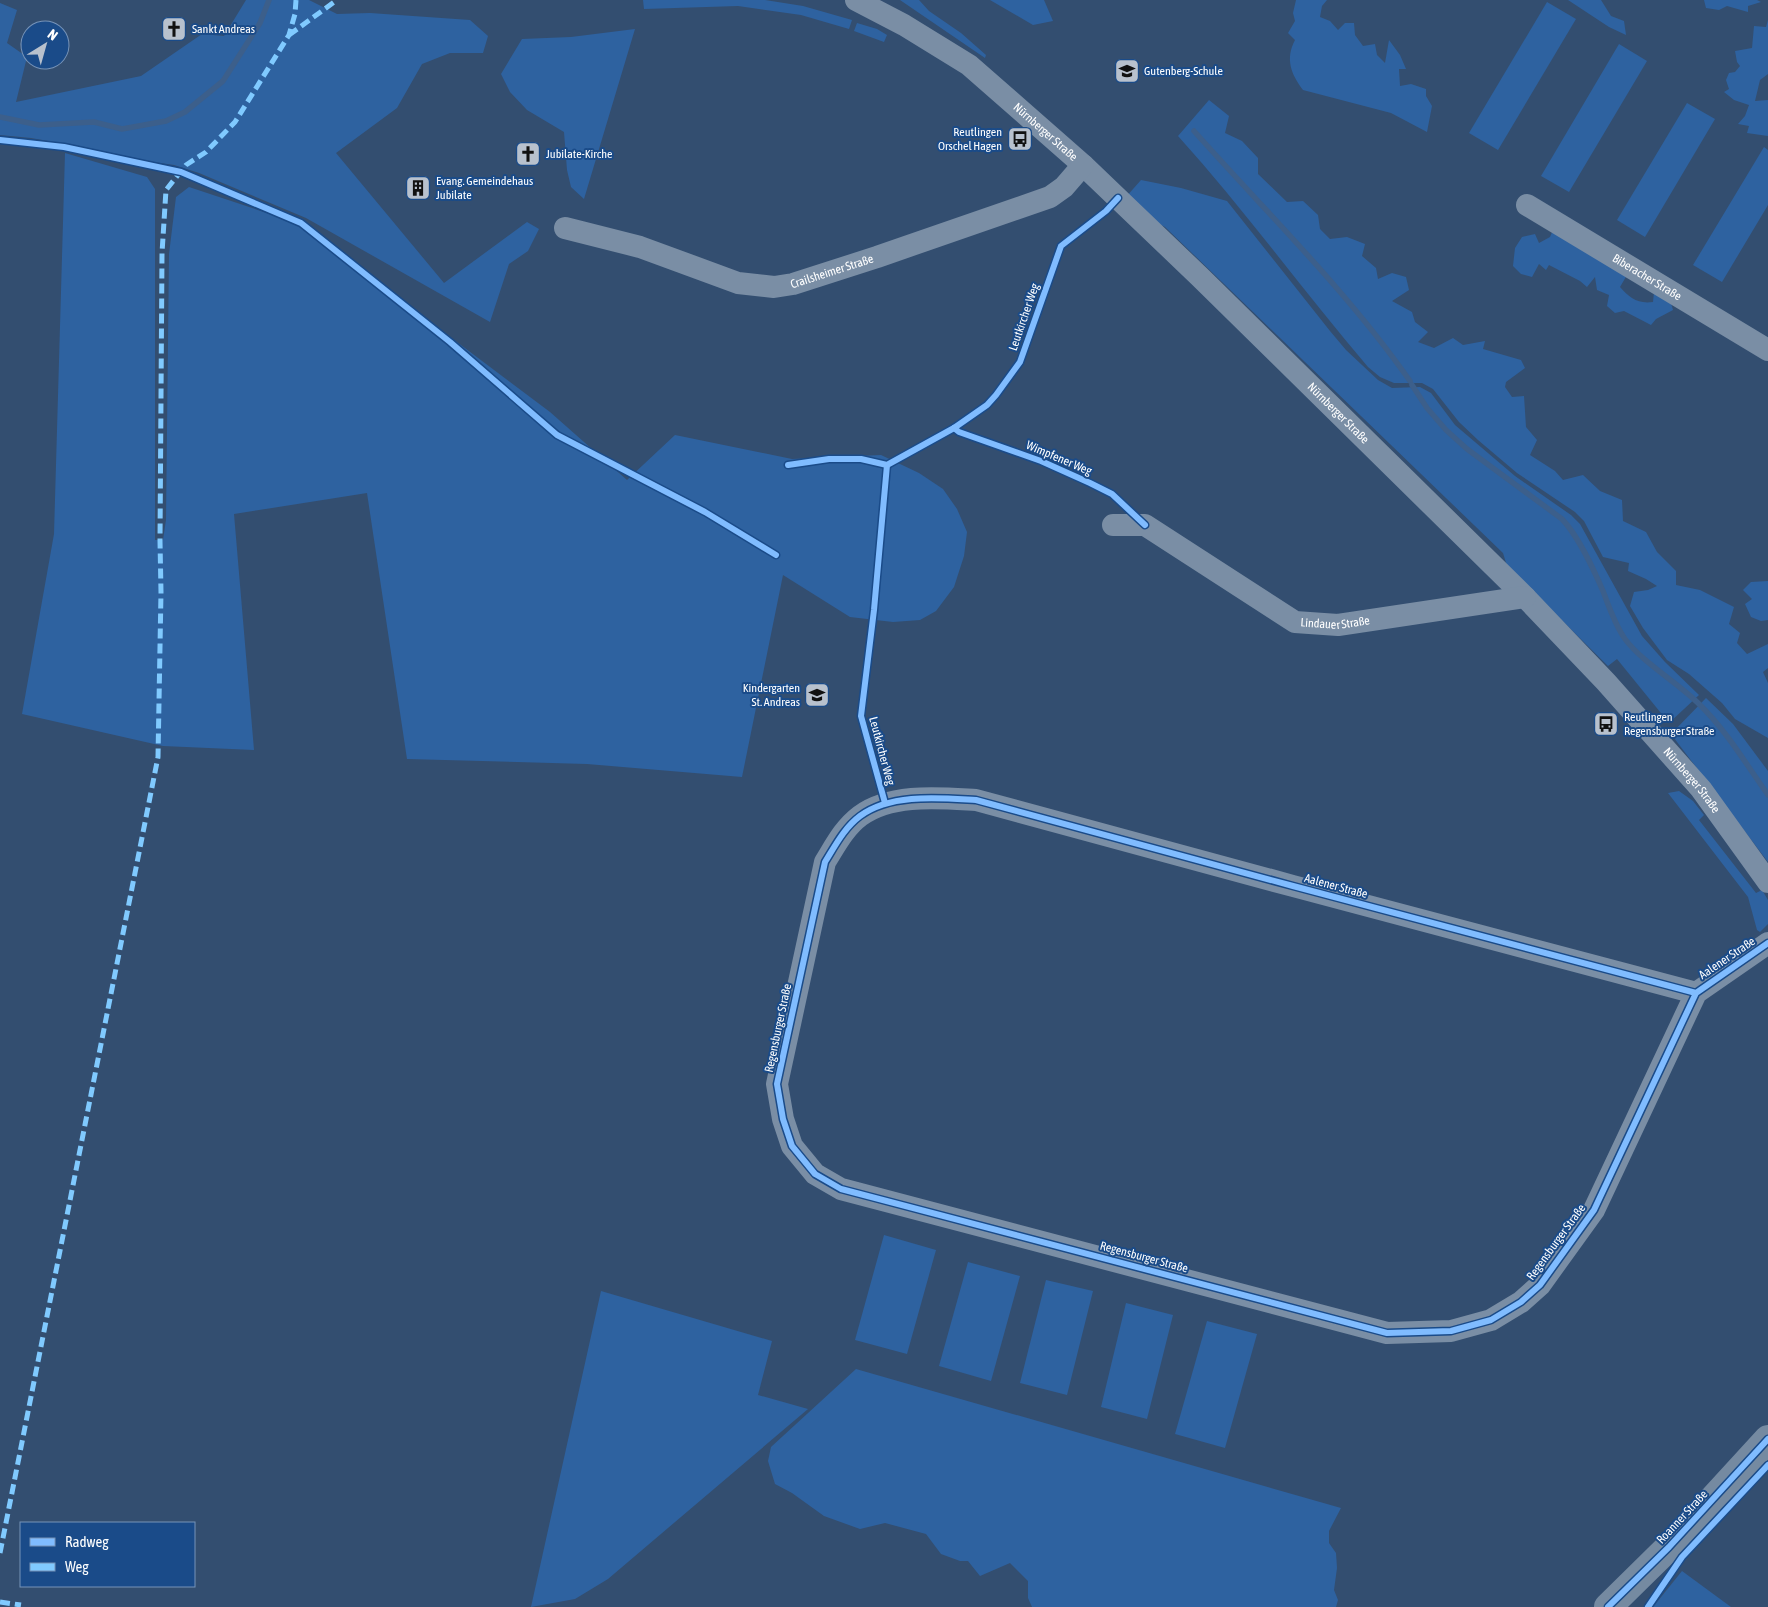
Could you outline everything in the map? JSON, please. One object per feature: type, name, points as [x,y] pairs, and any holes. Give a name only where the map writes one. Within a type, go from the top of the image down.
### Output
[{"type":"street","name":"Nürnberger Straße","points":[[856,0],[904,24],[969,64],[1084,165],[1331,404],[1525,597],[1659,740],[1701,789],[1768,882]]},
{"type":"street","name":"Crailsheimer Straße","points":[[565,228],[640,247],[738,283],[774,287],[793,284],[877,257],[1050,197],[1064,187],[1084,165]]},
{"type":"street","name":"Biberacher Straße","points":[[1527,205],[1768,350]]},
{"type":"street","name":"Lindauer Straße","points":[[1113,524],[1145,525],[1295,622],[1338,625],[1525,597]]},
{"type":"street","name":"Aalener Straße","points":[[884,803],[931,798],[976,800],[1696,993],[1768,944]]},
{"type":"street","name":"Regensburger Straße","points":[[884,803],[860,816],[842,834],[825,862],[777,1084],[783,1119],[792,1146],[815,1174],[841,1189],[1387,1334],[1451,1330],[1491,1320],[1521,1302],[1540,1284],[1594,1210],[1696,993]]},
{"type":"street","name":"Roanner Straße","points":[[1608,1607],[1669,1548],[1768,1439]]},
{"type":"shaded area","points":[[246,0],[309,0],[337,14],[370,13],[470,20],[488,36],[483,53],[450,53],[422,64],[397,108],[336,153],[444,283],[527,222],[539,229],[528,251],[509,264],[490,322],[306,218],[199,173],[174,165],[133,159],[65,144],[0,135],[0,3],[17,10],[7,43],[20,52],[20,70],[24,70],[16,102],[141,76],[202,34],[224,36]]},
{"type":"shaded area","points":[[643,0],[765,0],[803,6],[852,20],[849,29],[801,15],[738,6],[644,9]]},
{"type":"shaded area","points":[[900,0],[919,0],[929,11],[961,33],[986,55],[985,58]]},
{"type":"shaded area","points":[[990,0],[1044,0],[1053,21],[1033,25]]},
{"type":"shaded area","points":[[1296,0],[1327,0],[1322,6],[1320,17],[1330,21],[1338,30],[1345,23],[1354,23],[1355,35],[1363,46],[1375,44],[1377,55],[1385,63],[1389,40],[1400,55],[1406,69],[1399,69],[1400,86],[1411,84],[1426,89],[1426,96],[1432,106],[1427,132],[1391,113],[1303,90],[1295,78],[1290,60],[1295,40],[1288,33],[1295,21],[1293,13]]},
{"type":"shaded area","points":[[1568,0],[1601,0],[1611,16],[1624,21],[1626,35],[1609,27]]},
{"type":"shaded area","points":[[1704,0],[1757,0],[1761,2],[1748,6],[1748,12],[1727,6],[1719,10],[1706,8]]},
{"type":"shaded area","points":[[1547,2],[1576,19],[1498,150],[1469,133]]},
{"type":"shaded area","points":[[1768,20],[1768,74],[1760,80],[1755,101],[1768,100],[1768,136],[1747,133],[1749,126],[1738,124],[1745,116],[1749,105],[1734,100],[1724,92],[1729,89],[1726,80],[1729,73],[1735,72],[1740,66],[1737,62],[1735,51],[1752,48],[1754,26],[1766,27]]},
{"type":"shaded area","points":[[857,23],[877,29],[887,35],[884,42],[854,31]]},
{"type":"shaded area","points":[[635,29],[584,199],[571,187],[567,170],[564,132],[527,110],[510,92],[501,74],[522,39],[571,37]]},
{"type":"shaded area","points":[[1619,44],[1647,61],[1569,192],[1541,176]]},
{"type":"shaded area","points":[[1209,100],[1229,116],[1225,133],[1242,141],[1258,158],[1258,174],[1287,202],[1303,201],[1318,215],[1320,229],[1330,239],[1347,237],[1365,244],[1362,256],[1376,268],[1378,279],[1392,273],[1406,277],[1409,290],[1392,301],[1412,312],[1415,322],[1428,332],[1418,342],[1434,348],[1453,338],[1463,345],[1485,341],[1483,349],[1521,360],[1525,368],[1506,382],[1505,387],[1512,397],[1524,396],[1526,427],[1537,440],[1530,455],[1555,471],[1563,480],[1583,475],[1600,491],[1622,500],[1623,521],[1646,532],[1657,552],[1676,571],[1676,585],[1700,590],[1734,607],[1729,624],[1740,633],[1737,643],[1747,654],[1768,644],[1768,668],[1763,672],[1768,683],[1768,738],[1735,719],[1722,703],[1689,674],[1667,660],[1643,628],[1630,606],[1634,592],[1648,590],[1657,586],[1628,571],[1629,563],[1603,557],[1584,521],[1575,512],[1517,473],[1478,440],[1459,422],[1433,389],[1422,383],[1394,383],[1380,377],[1368,367],[1227,193],[1178,136]]},
{"type":"shaded area","points":[[1687,103],[1715,119],[1645,237],[1617,220]]},
{"type":"shaded area","points":[[1764,147],[1768,150],[1768,205],[1722,282],[1693,265]]},
{"type":"shaded area","points":[[65,153],[147,177],[155,189],[155,540],[163,540],[166,520],[169,254],[176,197],[189,187],[300,224],[550,412],[627,480],[675,435],[792,459],[881,455],[919,473],[943,489],[957,509],[967,532],[964,556],[954,587],[936,611],[920,620],[893,622],[850,617],[783,575],[742,777],[587,764],[407,759],[367,493],[234,514],[254,750],[163,746],[22,714],[54,534]]},
{"type":"shaded area","points":[[1141,180],[1181,188],[1227,201],[1346,350],[1378,380],[1392,388],[1420,387],[1431,393],[1455,425],[1515,476],[1571,515],[1580,524],[1642,636],[1665,662],[1699,695],[1669,723],[1617,659],[1608,666],[1507,566],[1503,553],[1165,227],[1148,218],[1126,197]]},
{"type":"shaded area","points":[[1553,230],[1627,275],[1620,287],[1631,297],[1642,302],[1653,302],[1654,292],[1669,296],[1673,310],[1656,319],[1651,325],[1624,311],[1615,313],[1607,306],[1609,295],[1597,290],[1595,277],[1587,287],[1580,281],[1549,265],[1546,270],[1539,264],[1532,277],[1521,274],[1513,266],[1515,248],[1522,237],[1535,234],[1539,243],[1550,237]]},
{"type":"shaded area","points":[[1768,581],[1768,620],[1761,621],[1751,617],[1745,604],[1752,599],[1743,590],[1751,582]]},
{"type":"shaded area","points":[[1706,698],[1733,724],[1768,771],[1768,862],[1671,734]]},
{"type":"shaded area","points":[[1679,791],[1693,801],[1704,815],[1699,820],[1756,893],[1762,890],[1768,900],[1768,924],[1760,932],[1757,930],[1748,897],[1668,793]]},
{"type":"shaded area","points":[[884,1235],[936,1250],[907,1354],[855,1340]]},
{"type":"shaded area","points":[[968,1262],[1020,1276],[991,1381],[939,1366]]},
{"type":"shaded area","points":[[1046,1280],[1093,1291],[1067,1395],[1020,1383]]},
{"type":"shaded area","points":[[601,1291],[772,1341],[758,1395],[808,1409],[608,1579],[575,1599],[531,1607]]},
{"type":"shaded area","points":[[1126,1303],[1173,1315],[1147,1419],[1101,1407]]},
{"type":"shaded area","points":[[1207,1321],[1257,1334],[1225,1448],[1175,1434]]},
{"type":"shaded area","points":[[856,1369],[1341,1508],[1329,1531],[1329,1543],[1336,1553],[1337,1568],[1334,1590],[1338,1600],[1336,1607],[1032,1607],[1028,1598],[1028,1581],[1010,1563],[980,1576],[968,1561],[960,1561],[941,1554],[926,1534],[885,1523],[860,1529],[824,1516],[792,1493],[775,1484],[768,1461],[771,1447]]},
{"type":"shaded area","points":[[1682,1571],[1731,1607],[1653,1607]]},
{"type":"waterway","points":[[0,117],[39,125],[94,122],[122,129],[166,121],[185,112],[223,81],[260,23],[269,0]]},
{"type":"waterway","points":[[1194,131],[1333,284],[1386,348],[1410,381]]},
{"type":"waterway","points":[[1412,385],[1427,408],[1446,430],[1467,449],[1562,519],[1585,553],[1621,634],[1632,648],[1709,714],[1768,795]]},
{"type":"marked path","points":[[0,1553],[158,757],[161,592],[162,253],[166,190],[186,165],[206,152],[235,122],[289,35],[295,14],[296,0]]},
{"type":"marked path","points":[[289,35],[337,0]]},
{"type":"marked path","points":[[0,1602],[21,1605]]},
{"type":"cycle path","points":[[0,140],[64,147],[181,172],[301,223],[450,342],[557,435],[705,512],[776,555]]},
{"type":"cycle path","name":"Leutkircher Weg","points":[[788,465],[829,459],[861,459],[887,465],[954,428],[987,405],[1020,362],[1061,246],[1106,211],[1118,198]]},
{"type":"cycle path","name":"Wimpfener Weg","points":[[954,428],[959,432],[1041,461],[1112,494],[1145,525]]},
{"type":"cycle path","name":"Leutkircher Weg","points":[[885,803],[861,716],[874,610],[887,465]]},
{"type":"cycle path","points":[[1696,993],[1594,1210],[1540,1285],[1521,1302],[1491,1320],[1451,1331],[1387,1333],[841,1189],[815,1174],[792,1146],[783,1119],[777,1084],[825,862],[845,832],[860,816],[872,809],[901,800],[932,798],[976,800],[1696,993],[1768,943]]},
{"type":"cycle path","points":[[1608,1607],[1669,1547],[1768,1439]]},
{"type":"cycle path","points":[[1648,1607],[1682,1557],[1768,1465]]},
{"type":"place","name":"Sankt Andreas","points":[[174,29]]},
{"type":"place","name":"Gutenberg-Schule","points":[[1127,71]]},
{"type":"place","name":"Reutlingen Orschel Hagen","points":[[1020,139]]},
{"type":"place","name":"Jubilate-Kirche","points":[[528,154]]},
{"type":"place","name":"Evang. Gemeindehaus Jubilate","points":[[418,188]]},
{"type":"place","name":"Kindergarten St. Andreas","points":[[817,695]]},
{"type":"place","name":"Reutlingen Regensburger Straße","points":[[1606,724]]}]
